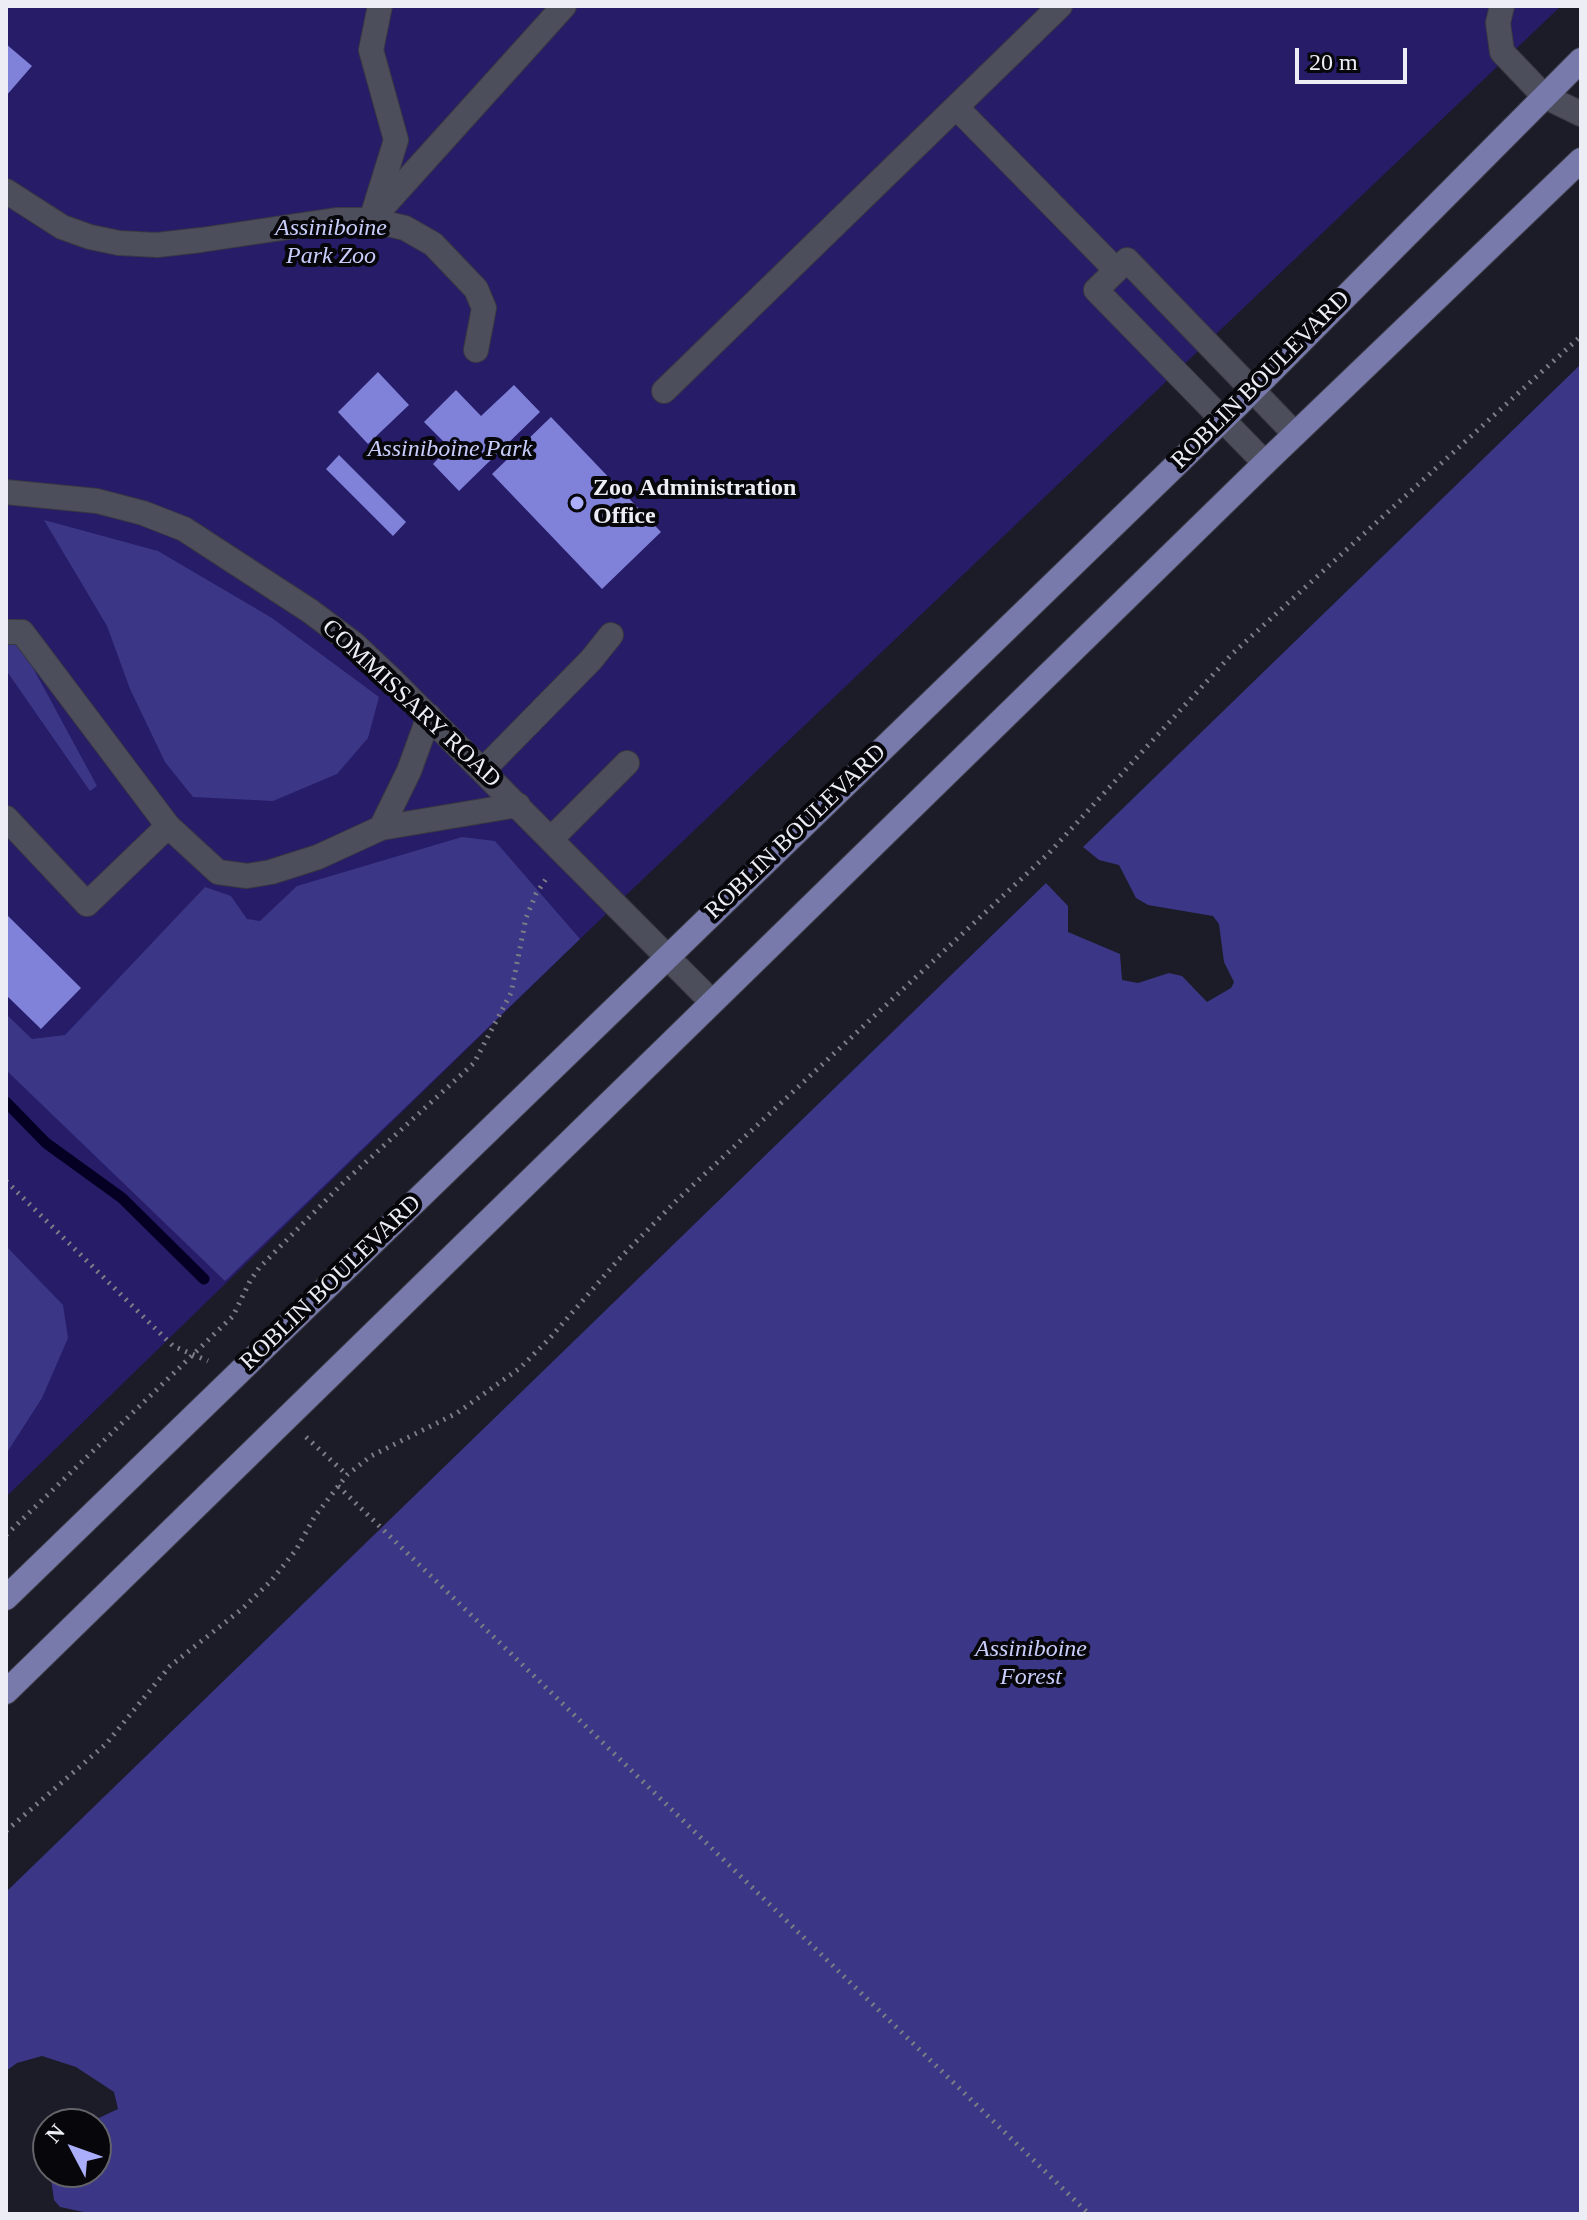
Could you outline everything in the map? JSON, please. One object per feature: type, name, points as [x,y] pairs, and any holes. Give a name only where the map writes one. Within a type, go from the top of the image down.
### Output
[{"type":"main road","name":"ROBLIN BOULEVARD","points":[[6,1598],[1253,390],[1581,60]]},
{"type":"main road","points":[[6,1692],[1265,463],[1581,160]]},
{"type":"street","points":[[371,220],[396,140],[371,50],[380,6]]},
{"type":"street","points":[[371,220],[564,6]]},
{"type":"street","points":[[664,391],[1060,6]]},
{"type":"street","points":[[1502,6],[1498,23],[1502,52],[1544,96],[1581,114]]},
{"type":"street","points":[[956,107],[1253,390],[1295,434]]},
{"type":"street","points":[[6,191],[62,227],[119,243],[157,245],[336,220],[371,220],[405,228],[433,244],[476,289],[484,308],[476,350]]},
{"type":"street","points":[[1122,265],[1096,290],[1265,463]]},
{"type":"street","name":"COMMISSARY ROAD","points":[[6,492],[97,501],[143,513],[184,529],[310,611],[354,644],[429,716],[712,1002]]},
{"type":"street","points":[[6,632],[22,632],[168,826],[218,872],[247,876],[271,872],[318,857],[381,828],[518,805]]},
{"type":"street","points":[[483,770],[591,660],[611,635]]},
{"type":"street","points":[[381,828],[409,771],[429,716]]},
{"type":"street","points":[[558,846],[627,763]]},
{"type":"street","points":[[6,818],[87,904],[168,826]]},
{"type":"path","points":[[6,1831],[106,1744],[170,1666],[242,1609],[271,1581],[347,1475],[371,1456],[457,1413],[520,1368],[677,1200],[1049,853],[1232,654],[1581,336]]},
{"type":"path","points":[[6,1535],[233,1316],[259,1268],[343,1183],[474,1063],[511,993],[526,918],[558,846]]},
{"type":"path","points":[[6,1181],[173,1346],[195,1354],[234,1376]]},
{"type":"path","points":[[280,1422],[303,1434],[347,1475]]},
{"type":"path","points":[[338,1486],[1089,2214]]},
{"type":"green space","name":"Assiniboine Park","points":[[6,6],[1561,6],[580,939],[6,1497]]},
{"type":"green space","name":"Assiniboine Forest","points":[[1581,364],[1581,2214],[93,2214],[60,2207],[54,2200],[52,2188],[112,2188],[112,2112],[118,2109],[114,2092],[76,2067],[42,2056],[17,2063],[6,2071],[6,1892],[1046,883],[1068,906],[1068,932],[1120,954],[1122,980],[1138,983],[1169,973],[1182,976],[1207,1002],[1231,988],[1234,982],[1224,962],[1219,924],[1213,916],[1148,905],[1136,898],[1119,865],[1099,860],[1083,847]]},
{"type":"green space","points":[[44,520],[158,551],[272,618],[379,697],[368,738],[337,774],[273,801],[193,797],[165,762],[130,689],[107,626]]},
{"type":"green space","points":[[6,618],[97,786],[90,791],[6,670]]},
{"type":"green space","points":[[462,837],[495,841],[580,939],[225,1281],[6,1070],[6,1014],[32,1039],[65,1035],[205,887],[231,896],[247,919],[260,921],[297,886]]},
{"type":"green space","points":[[6,1246],[63,1305],[68,1338],[42,1398],[6,1454]]},
{"type":"building","points":[[6,44],[32,66],[6,96]]},
{"type":"building","points":[[378,372],[409,405],[368,444],[338,412]]},
{"type":"building","points":[[514,385],[540,412],[459,491],[433,464],[449,447],[424,422],[456,390],[481,416]]},
{"type":"building","name":"Zoo Administration Office","points":[[551,417],[661,532],[602,589],[492,474]]},
{"type":"building","points":[[339,455],[406,522],[393,536],[326,469]]},
{"type":"building","points":[[6,914],[81,988],[41,1029],[6,995]]},
{"type":"waterway","points":[[6,1102],[46,1143],[122,1198],[204,1279]]},
{"type":"place","name":"Zoo Administration Office","points":[[577,503]]},
{"type":"park label","name":"Assiniboine Park Zoo","points":[[331,243]]}]
